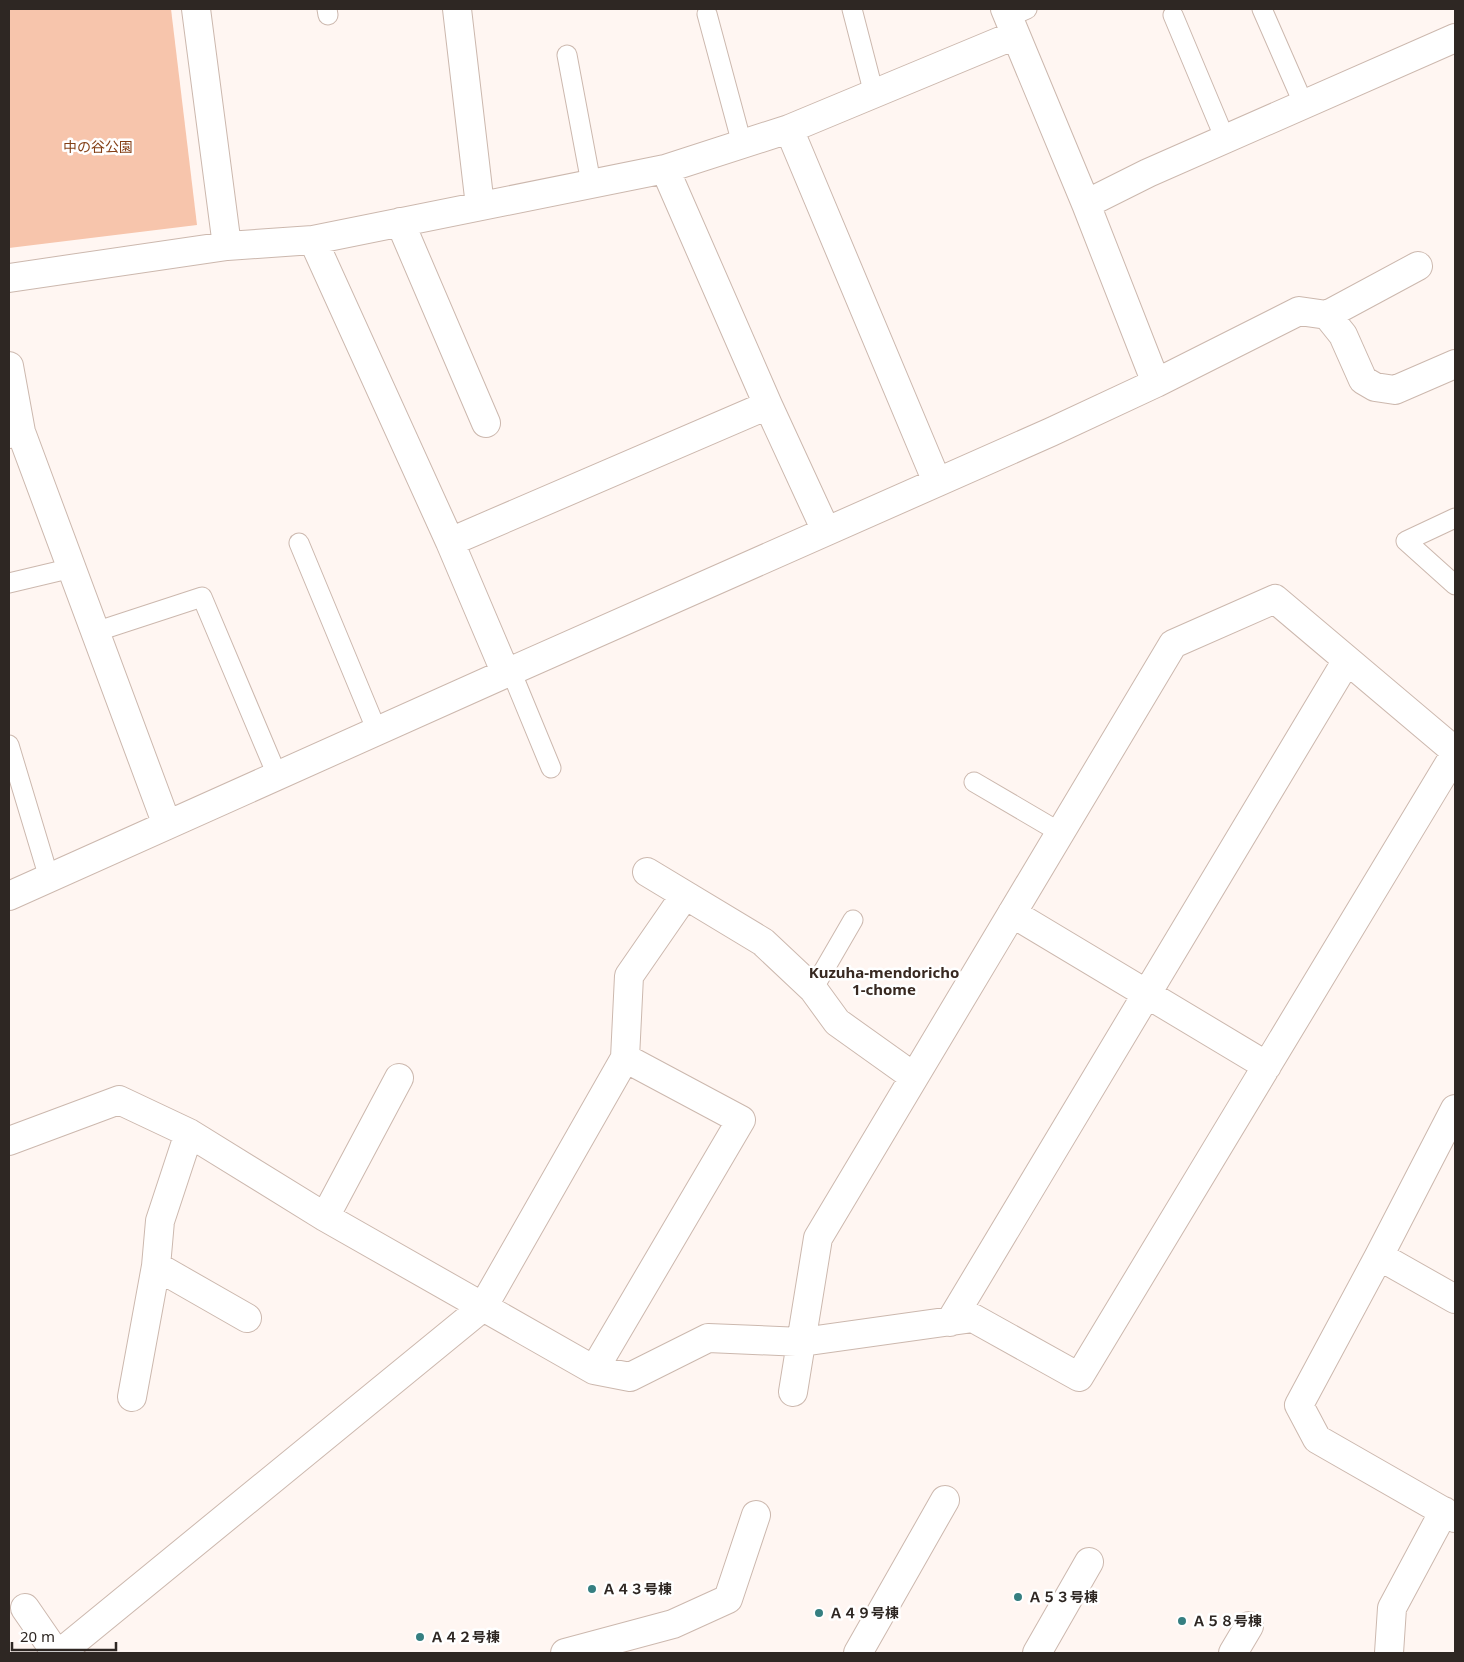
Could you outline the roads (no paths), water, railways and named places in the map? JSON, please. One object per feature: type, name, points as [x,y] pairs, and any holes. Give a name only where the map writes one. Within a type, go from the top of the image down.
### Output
[{"type":"street","points":[[196,9],[227,246]]},
{"type":"street","points":[[457,9],[480,206]]},
{"type":"street","points":[[9,278],[227,246],[313,240],[664,169],[789,129],[874,94],[1014,17],[1156,383]]},
{"type":"street","points":[[1086,204],[1148,173],[1455,38]]},
{"type":"street","points":[[789,129],[938,482]]},
{"type":"street","points":[[664,169],[768,406],[826,532]]},
{"type":"street","points":[[400,222],[486,423]]},
{"type":"street","points":[[313,240],[508,672]]},
{"type":"street","points":[[9,896],[508,672],[1051,432],[1156,383],[1299,311],[1327,315],[1418,266]]},
{"type":"street","points":[[1327,315],[1343,335],[1363,380],[1375,387],[1396,390],[1455,364]]},
{"type":"street","points":[[9,366],[15,433],[72,568],[167,825]]},
{"type":"street","points":[[450,542],[768,406]]},
{"type":"street","points":[[9,1141],[119,1100],[189,1133],[325,1217],[594,1370],[630,1377],[708,1338],[802,1342],[973,1318],[1079,1377],[1455,753],[1275,599],[1173,644],[818,1238],[802,1342],[793,1392]]},
{"type":"street","points":[[950,1322],[1347,660]]},
{"type":"street","points":[[647,872],[763,942],[813,989],[837,1022],[914,1077]]},
{"type":"street","points":[[25,1608],[58,1653],[483,1307],[625,1058],[629,976],[685,895]]},
{"type":"street","points":[[1012,913],[1267,1066]]},
{"type":"street","points":[[594,1370],[741,1120],[625,1058]]},
{"type":"street","points":[[325,1217],[399,1078]]},
{"type":"street","points":[[1389,1653],[1392,1608],[1450,1515],[1317,1439],[1300,1405],[1455,1109]]},
{"type":"street","points":[[132,1397],[156,1266],[160,1221],[189,1133]]},
{"type":"street","points":[[1379,1256],[1455,1299]]},
{"type":"street","points":[[156,1266],[247,1318]]},
{"type":"street","points":[[858,1653],[945,1500]]},
{"type":"street","points":[[565,1653],[673,1624],[728,1599],[756,1515]]},
{"type":"street","points":[[1037,1653],[1089,1562]]},
{"type":"street","points":[[1233,1653],[1249,1626]]},
{"type":"lane","points":[[852,9],[874,94]]},
{"type":"lane","points":[[1262,9],[1304,104]]},
{"type":"lane","points":[[707,14],[742,144]]},
{"type":"lane","points":[[1173,15],[1225,139]]},
{"type":"lane","points":[[567,55],[591,183]]},
{"type":"lane","points":[[1455,518],[1406,541],[1455,584]]},
{"type":"lane","points":[[299,543],[377,731]]},
{"type":"lane","points":[[9,583],[72,568]]},
{"type":"lane","points":[[95,632],[202,597],[277,776]]},
{"type":"lane","points":[[508,672],[551,768]]},
{"type":"lane","points":[[9,745],[49,878]]},
{"type":"lane","points":[[974,782],[1061,833]]},
{"type":"lane","points":[[813,989],[853,920]]},
{"type":"place","name":"Ａ４３号棟","points":[[592,1589]]},
{"type":"place","name":"Ａ５３号棟","points":[[1018,1597]]},
{"type":"place","name":"Ａ４９号棟","points":[[819,1613]]},
{"type":"place","name":"Ａ５８号棟","points":[[1182,1621]]},
{"type":"place","name":"Ａ４２号棟","points":[[420,1637]]},
{"type":"district","name":"Kuzuha-mendoricho 1-chome","points":[[884,982]]},
{"type":"park label","name":"中の谷公園","points":[[98,147]]}]
